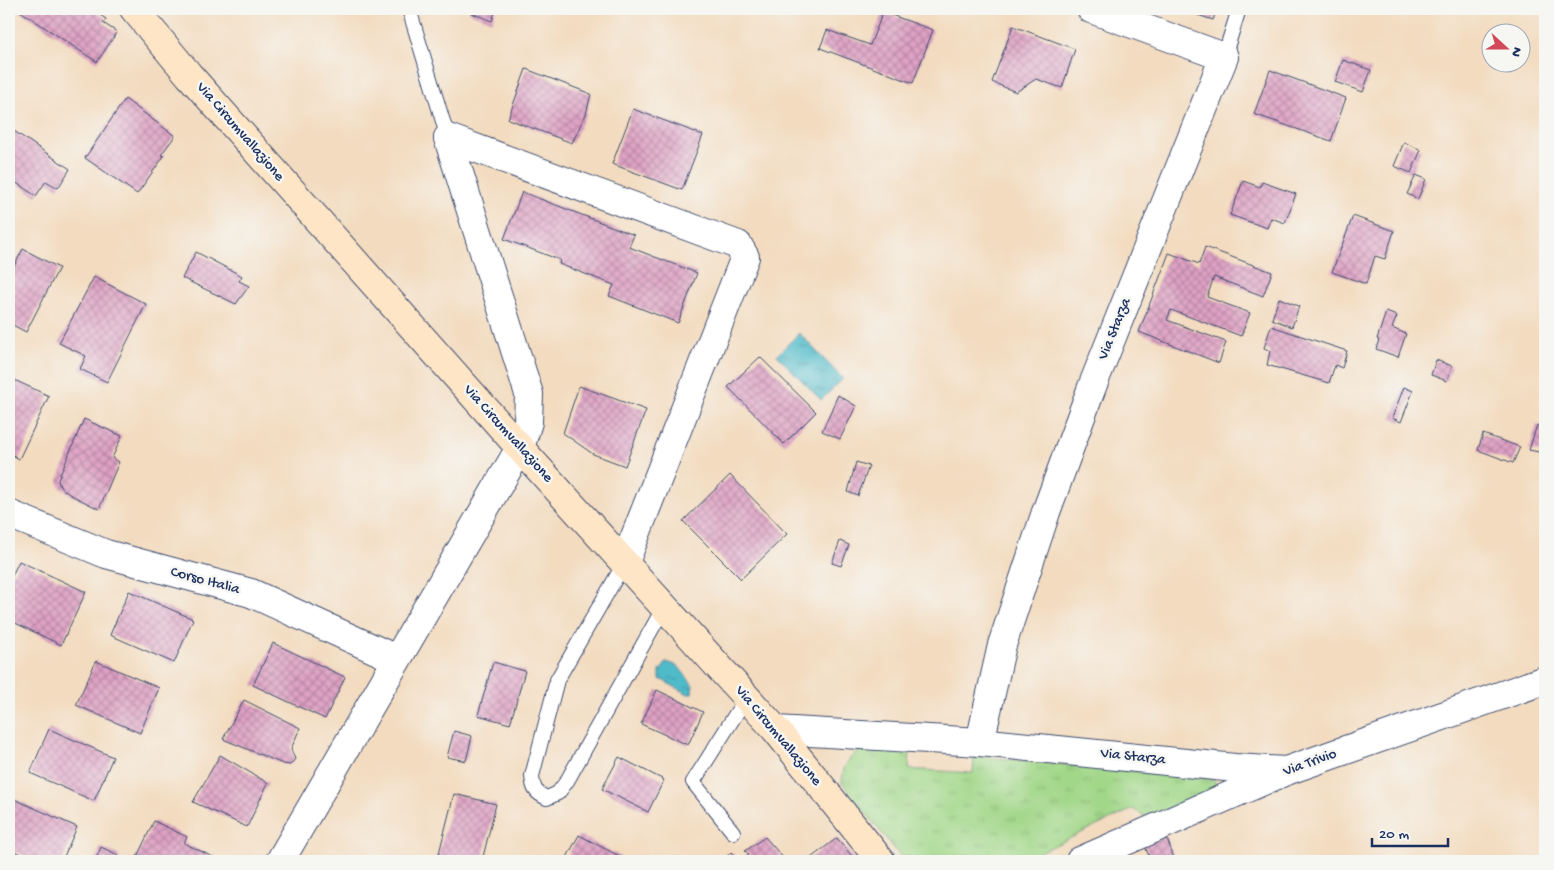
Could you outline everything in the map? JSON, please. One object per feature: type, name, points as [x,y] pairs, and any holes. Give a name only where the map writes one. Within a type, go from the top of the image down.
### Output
[{"type":"street","name":"Via Circumvallazione","points":[[134,9],[202,90],[520,448],[776,730],[881,861]]},
{"type":"street","points":[[1091,9],[1224,57]]},
{"type":"street","name":"Via Starza","points":[[980,742],[1002,645],[1046,512],[1092,387],[1224,57]]},
{"type":"street","points":[[280,861],[520,448],[528,422],[528,394],[448,138]]},
{"type":"street","points":[[448,138],[738,245],[745,257],[625,562]]},
{"type":"street","name":"Corso Italia","points":[[11,522],[106,554],[251,593],[396,659]]},
{"type":"street","name":"Via Trivio","points":[[1080,861],[1286,771],[1545,680]]},
{"type":"street","name":"Via Starza","points":[[776,730],[980,742],[1235,768],[1286,771]]},
{"type":"lane","points":[[409,9],[448,138]]},
{"type":"lane","points":[[1224,57],[1239,9]]},
{"type":"lane","points":[[625,562],[557,680],[532,776],[532,787],[538,795],[546,798],[558,793],[664,607]]},
{"type":"lane","points":[[733,832],[694,782],[746,698]]},
{"type":"green space","points":[[864,748],[910,750],[909,769],[973,773],[974,756],[1214,779],[1217,787],[1147,818],[1133,809],[1021,861],[904,861],[842,783],[843,771],[847,762],[854,754]]},
{"type":"water","points":[[799,333],[843,379],[821,400],[777,355]]},
{"type":"water","points":[[667,662],[678,666],[693,685],[692,693],[688,694],[660,679],[660,671]]},
{"type":"building","points":[[22,9],[91,9],[106,19],[103,23],[117,32],[97,62],[20,11]]},
{"type":"building","points":[[470,9],[496,9],[492,21],[469,12]]},
{"type":"building","points":[[1179,9],[1217,9],[1213,20]]},
{"type":"building","points":[[883,12],[933,30],[913,83],[820,48],[827,30],[870,45]]},
{"type":"building","points":[[1013,26],[1075,49],[1062,88],[1036,79],[1016,92],[992,82]]},
{"type":"building","points":[[1343,60],[1371,70],[1363,92],[1335,82]]},
{"type":"building","points":[[526,69],[591,94],[586,114],[572,143],[508,119]]},
{"type":"building","points":[[1270,70],[1346,98],[1331,141],[1254,114]]},
{"type":"building","points":[[125,99],[175,136],[161,155],[164,156],[137,194],[85,158]]},
{"type":"building","points":[[633,109],[703,135],[682,190],[612,164]]},
{"type":"building","points":[[11,129],[70,169],[58,188],[46,181],[36,196],[9,178],[9,133]]},
{"type":"building","points":[[1404,142],[1421,150],[1411,173],[1394,166]]},
{"type":"building","points":[[1416,175],[1426,179],[1418,199],[1407,194]]},
{"type":"building","points":[[1243,181],[1260,187],[1262,182],[1296,194],[1285,223],[1271,218],[1267,228],[1230,215]]},
{"type":"building","points":[[522,192],[634,235],[629,247],[697,273],[678,323],[609,296],[614,285],[559,264],[560,260],[504,239]]},
{"type":"building","points":[[1353,216],[1394,231],[1385,259],[1375,256],[1366,284],[1332,272]]},
{"type":"building","points":[[1205,247],[1272,272],[1263,296],[1214,277],[1207,297],[1250,313],[1241,336],[1171,310],[1167,320],[1226,342],[1219,363],[1139,332],[1169,253],[1199,264]]},
{"type":"building","points":[[23,249],[59,268],[26,332],[9,323],[9,276]]},
{"type":"building","points":[[196,252],[242,276],[239,281],[249,286],[236,304],[182,278]]},
{"type":"building","points":[[94,277],[146,304],[107,382],[80,369],[86,356],[59,343]]},
{"type":"building","points":[[1279,298],[1299,306],[1292,327],[1272,319]]},
{"type":"building","points":[[1386,312],[1397,316],[1392,328],[1406,334],[1398,357],[1376,349],[1379,340],[1377,339]]},
{"type":"building","points":[[1271,326],[1347,351],[1342,368],[1335,365],[1329,383],[1267,365],[1270,351],[1264,348]]},
{"type":"building","points":[[760,357],[816,412],[784,444],[728,387]]},
{"type":"building","points":[[1436,360],[1452,366],[1447,381],[1431,375]]},
{"type":"building","points":[[10,378],[49,396],[19,459],[11,454],[9,458]]},
{"type":"building","points":[[579,386],[646,410],[625,466],[593,454],[563,433]]},
{"type":"building","points":[[1404,387],[1413,391],[1401,422],[1392,418]]},
{"type":"building","points":[[838,395],[856,406],[840,439],[822,431]]},
{"type":"building","points":[[84,419],[122,436],[112,458],[119,462],[99,509],[69,494],[60,487],[58,480]]},
{"type":"building","points":[[1537,425],[1545,428],[1545,438],[1539,452],[1529,450]]},
{"type":"building","points":[[1483,434],[1520,447],[1513,463],[1478,450]]},
{"type":"building","points":[[856,462],[869,466],[858,496],[848,492]]},
{"type":"building","points":[[730,475],[787,534],[741,579],[683,521]]},
{"type":"building","points":[[840,541],[849,545],[841,566],[832,563]]},
{"type":"building","points":[[19,561],[86,592],[61,645],[9,620],[9,582]]},
{"type":"building","points":[[129,591],[193,619],[174,663],[110,635]]},
{"type":"building","points":[[273,643],[345,677],[325,719],[253,685]]},
{"type":"building","points":[[96,661],[159,688],[140,733],[76,705]]},
{"type":"building","points":[[493,662],[525,671],[510,724],[478,715]]},
{"type":"building","points":[[657,690],[703,712],[688,745],[641,724]]},
{"type":"building","points":[[244,700],[300,728],[291,749],[295,759],[290,765],[283,764],[223,739]]},
{"type":"building","points":[[49,729],[113,757],[94,801],[30,773]]},
{"type":"building","points":[[454,731],[472,736],[466,761],[447,757]]},
{"type":"building","points":[[220,755],[268,783],[247,827],[193,802]]},
{"type":"building","points":[[619,757],[664,780],[648,812],[602,789]]},
{"type":"building","points":[[454,794],[496,804],[482,861],[437,861]]},
{"type":"building","points":[[14,799],[77,827],[62,861],[36,861],[9,849],[9,810]]},
{"type":"building","points":[[154,821],[187,837],[184,843],[221,861],[135,861]]},
{"type":"building","points":[[579,835],[621,857],[619,861],[565,861]]},
{"type":"building","points":[[1166,836],[1175,861],[1151,861],[1144,844]]},
{"type":"building","points":[[765,837],[786,861],[739,861],[749,854],[745,851]]},
{"type":"building","points":[[837,838],[856,861],[807,861]]},
{"type":"building","points":[[101,847],[120,856],[117,861],[95,861]]},
{"type":"building","points":[[731,852],[739,861],[722,861]]}]
